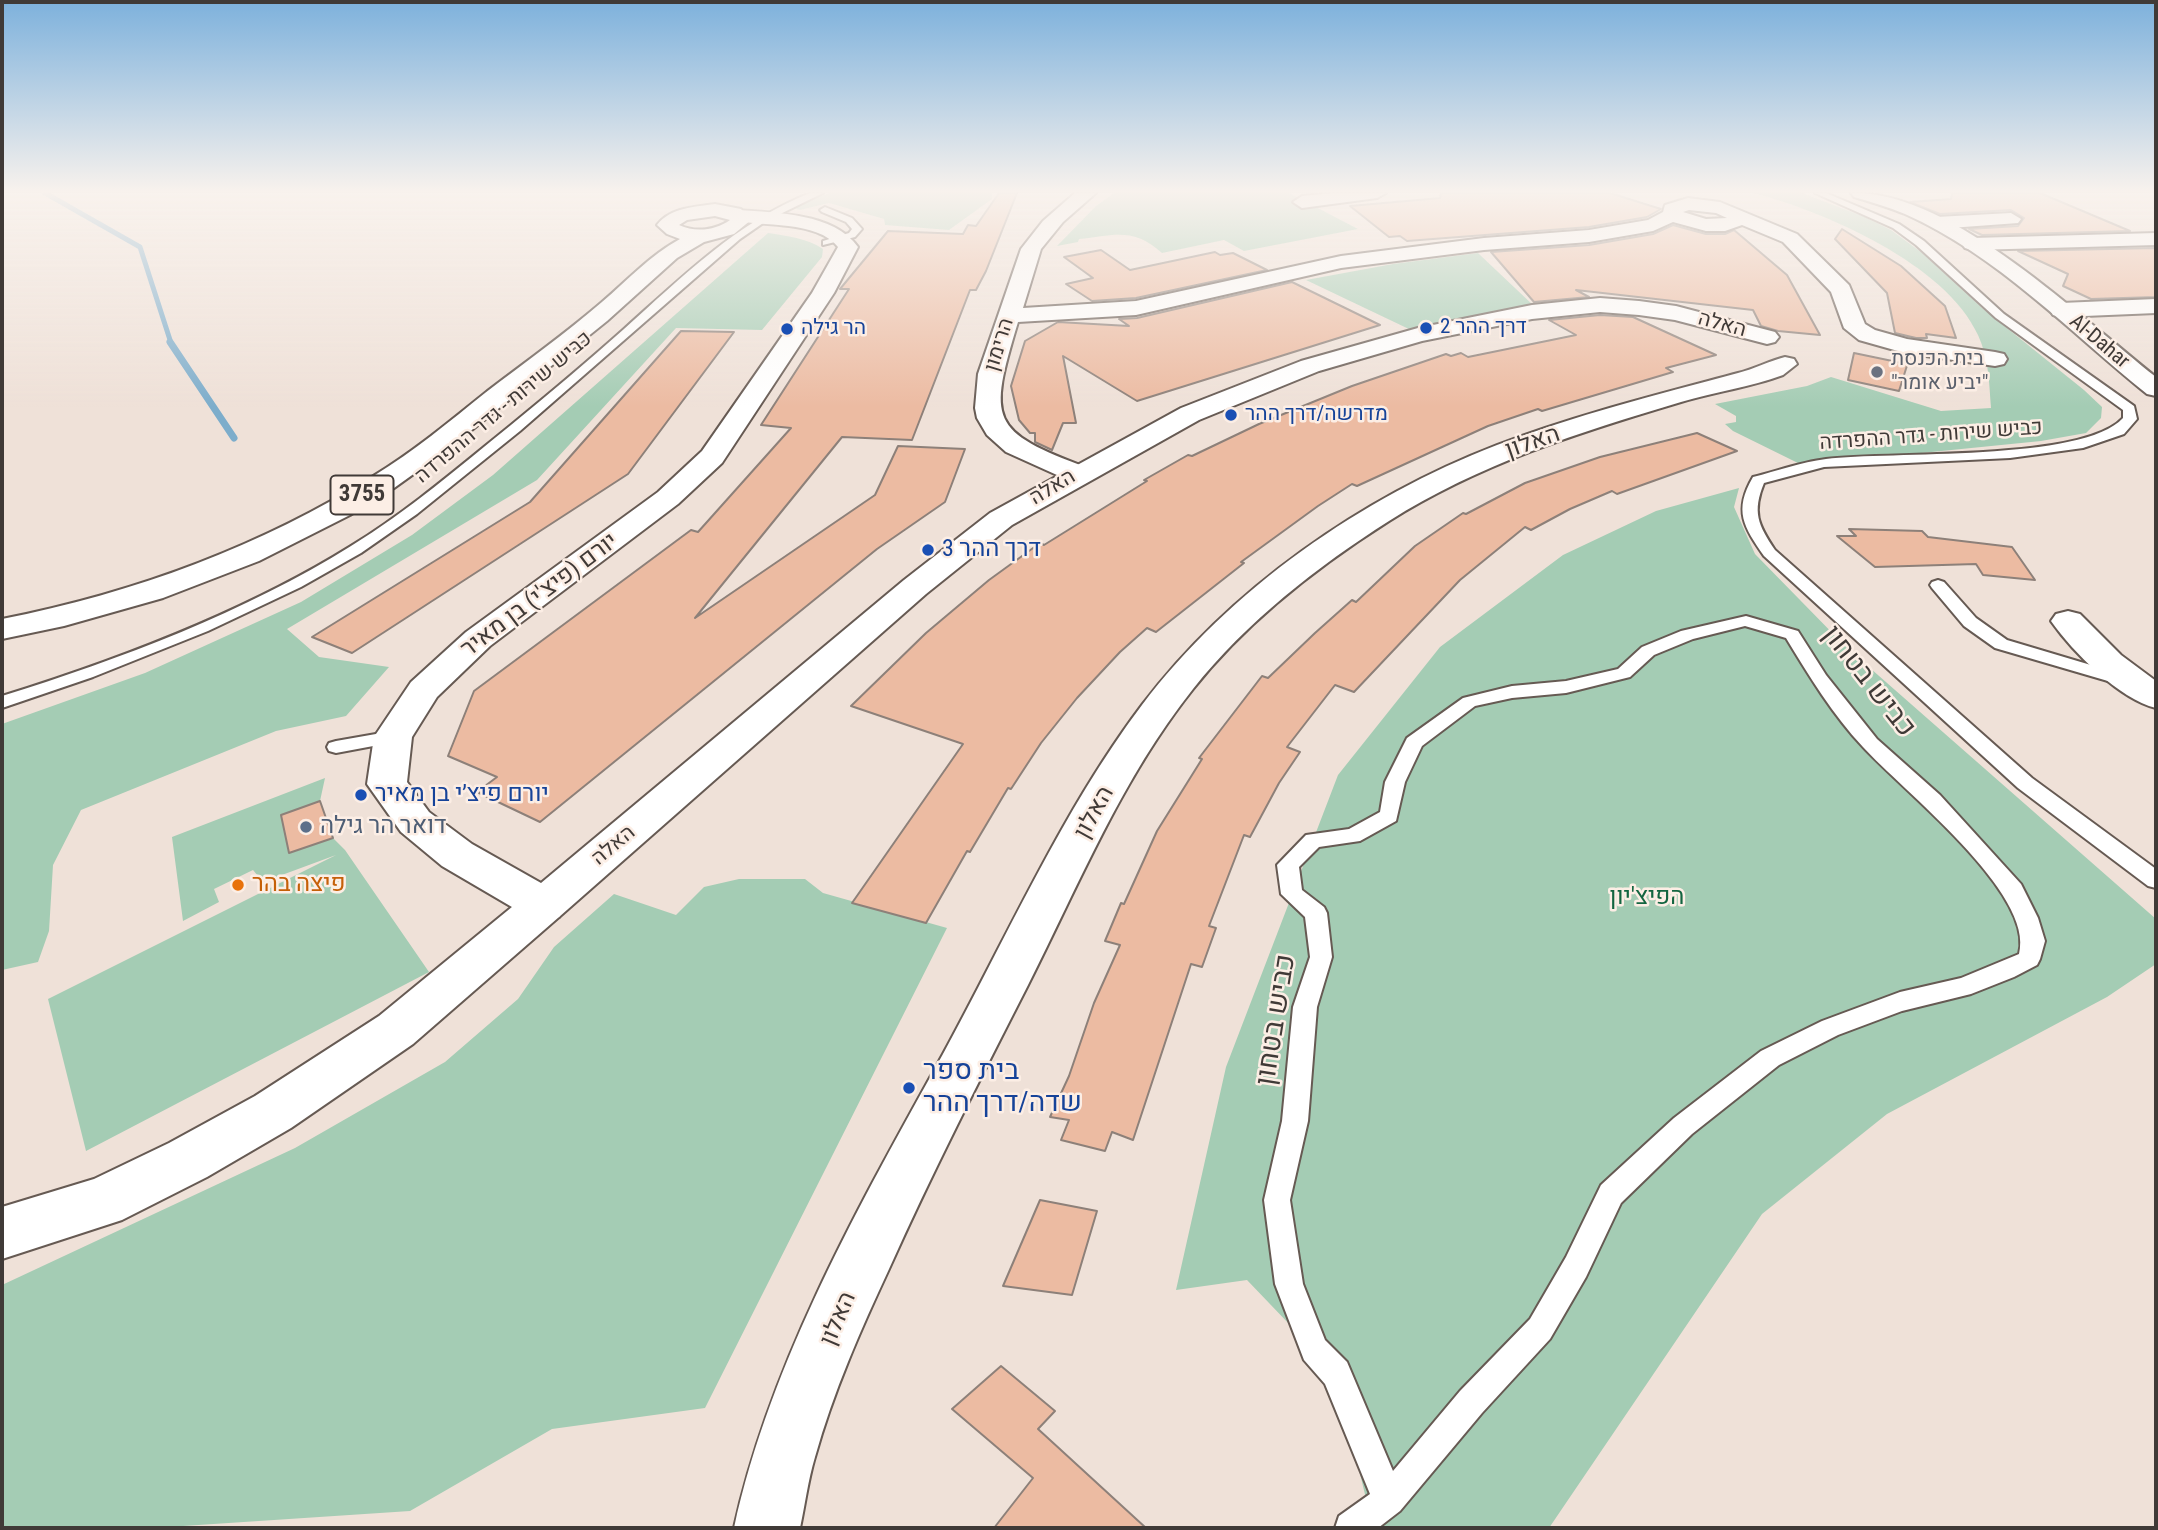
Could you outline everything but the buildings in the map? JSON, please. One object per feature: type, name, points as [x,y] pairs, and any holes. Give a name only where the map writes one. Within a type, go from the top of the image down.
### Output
[{"type":"street","name":"3755","points":[[2,629],[134,597],[220,568],[320,520],[387,480],[608,309],[658,264]]},
{"type":"street","name":"יורם (פיצ'י) בן מאיר","points":[[544,905],[457,855],[415,822],[387,784],[393,737],[425,690],[478,639],[693,477],[740,420],[828,264]]},
{"type":"street","name":"הרימון","points":[[1026,264],[990,374],[987,395],[989,416],[1001,435],[1035,456],[1078,474]]},
{"type":"street","points":[[1010,316],[1136,308],[1330,264]]},
{"type":"street","points":[[1816,264],[1841,290],[1855,328],[1867,335],[1905,346],[1995,359]]},
{"type":"street","name":"Al-Dahar","points":[[2003,264],[2153,385]]},
{"type":"street","name":"האלה","points":[[2,1233],[103,1202],[188,1160],[273,1112],[396,1030],[915,587],[1001,519],[1078,474],[1191,414],[1310,366],[1418,335],[1569,307],[1600,305],[1676,313],[1767,337],[1798,356]]},
{"type":"street","points":[[2061,310],[2156,306]]},
{"type":"street","name":"האלה","points":[[1676,313],[1726,333],[1733,362],[1798,356]]},
{"type":"street","points":[[1733,362],[1742,340],[1767,337]]},
{"type":"street","name":"האלון","points":[[767,1528],[785,1451],[852,1287],[943,1102],[1076,847],[1124,761],[1182,680],[1218,640],[1289,580],[1404,499],[1470,465],[1657,401],[1733,362],[1768,374],[1798,356]]},
{"type":"street","points":[[2068,621],[2086,643],[2145,690]]},
{"type":"lane","name":"כביש שירות - גדר ההפרדה","points":[[2,702],[72,681],[229,617],[343,557],[410,513],[600,356],[690,264]]},
{"type":"lane","name":"כביש שירות - גדר ההפרדה","points":[[1943,264],[2000,316],[2129,410],[2130,419],[2119,431],[2082,444],[2010,454],[1824,463],[1788,471],[1758,480],[1750,499],[1751,526],[1769,553],[1902,676],[2025,783],[2156,880]]},
{"type":"lane","points":[[1938,585],[1970,622],[2001,644],[2145,690]]},
{"type":"lane","name":"כביש בטחון","points":[[1350,1528],[1389,1500],[1471,1402],[1540,1329],[1576,1267],[1611,1194],[1683,1126],[1770,1058],[1830,1028],[1900,1002],[1963,987],[2006,971],[2029,958],[2034,941],[2027,918],[2013,890],[1933,800],[1870,743],[1819,678],[1792,635],[1746,621],[1687,635],[1648,651],[1624,673],[1566,687],[1512,692],[1469,702],[1414,743],[1395,782],[1389,816],[1353,836],[1313,840],[1288,865],[1292,894],[1316,913],[1321,957],[1306,1007],[1295,1121],[1277,1200],[1289,1284],[1314,1350],[1336,1373],[1389,1500]]},
{"type":"lane","points":[[336,747],[393,737]]},
{"type":"green space","points":[[732,264],[816,264],[762,330],[676,328],[537,480],[287,629],[319,657],[389,667],[346,716],[276,731],[81,810],[53,865],[49,931],[38,962],[2,970],[2,724],[145,673],[301,602],[412,535],[493,475]]},
{"type":"green space","points":[[1391,264],[1490,264],[1534,306],[1411,330],[1306,280]]},
{"type":"green space","points":[[1912,264],[1935,264],[1982,308],[2084,390],[2102,407],[2101,418],[2086,433],[2041,441],[1802,465],[1733,431],[1725,424],[1736,422],[1736,416],[1715,404],[1807,386],[1831,377],[1941,411],[1991,408],[1982,344],[1962,309]]},
{"type":"green space","name":"הפיצ'יון","points":[[1739,488],[1734,507],[1755,554],[1846,647],[2156,919],[2156,964],[2107,997],[1887,1114],[1762,1214],[1549,1528],[1373,1528],[1336,1373],[1247,1280],[1176,1290],[1226,1067],[1338,775],[1440,647],[1563,555],[1656,511]]},
{"type":"green space","points":[[325,778],[320,801],[281,815],[289,853],[333,838],[345,850],[429,972],[86,1151],[48,999],[336,855],[263,882],[253,870],[214,889],[219,902],[183,921],[172,837]]},
{"type":"green space","points":[[739,879],[805,879],[823,893],[947,928],[705,1408],[552,1429],[410,1511],[153,1528],[2,1528],[2,1285],[295,1148],[445,1062],[518,999],[554,947],[614,894],[676,915],[704,887]]},
{"type":"waterway","points":[[146,264],[171,343]]},
{"type":"waterway","points":[[170,342],[234,438]]},
{"type":"place","name":"דרך ההר 2","points":[[1426,328]]},
{"type":"place","name":"הר גילה","points":[[787,329]]},
{"type":"place","name":"בית הכנסת \"יביע אומר\"","points":[[1877,372]]},
{"type":"place","name":"מדרשה/דרך ההר","points":[[1231,415]]},
{"type":"place","name":"דרך ההר 3","points":[[928,550]]},
{"type":"place","name":"יורם פיצ׳י בן מאיר","points":[[361,795]]},
{"type":"place","name":"דואר הר גילה","points":[[306,827]]},
{"type":"place","name":"פיצה בהר","points":[[238,885]]},
{"type":"place","name":"בית ספר שדה/דרך ההר","points":[[909,1088]]}]
